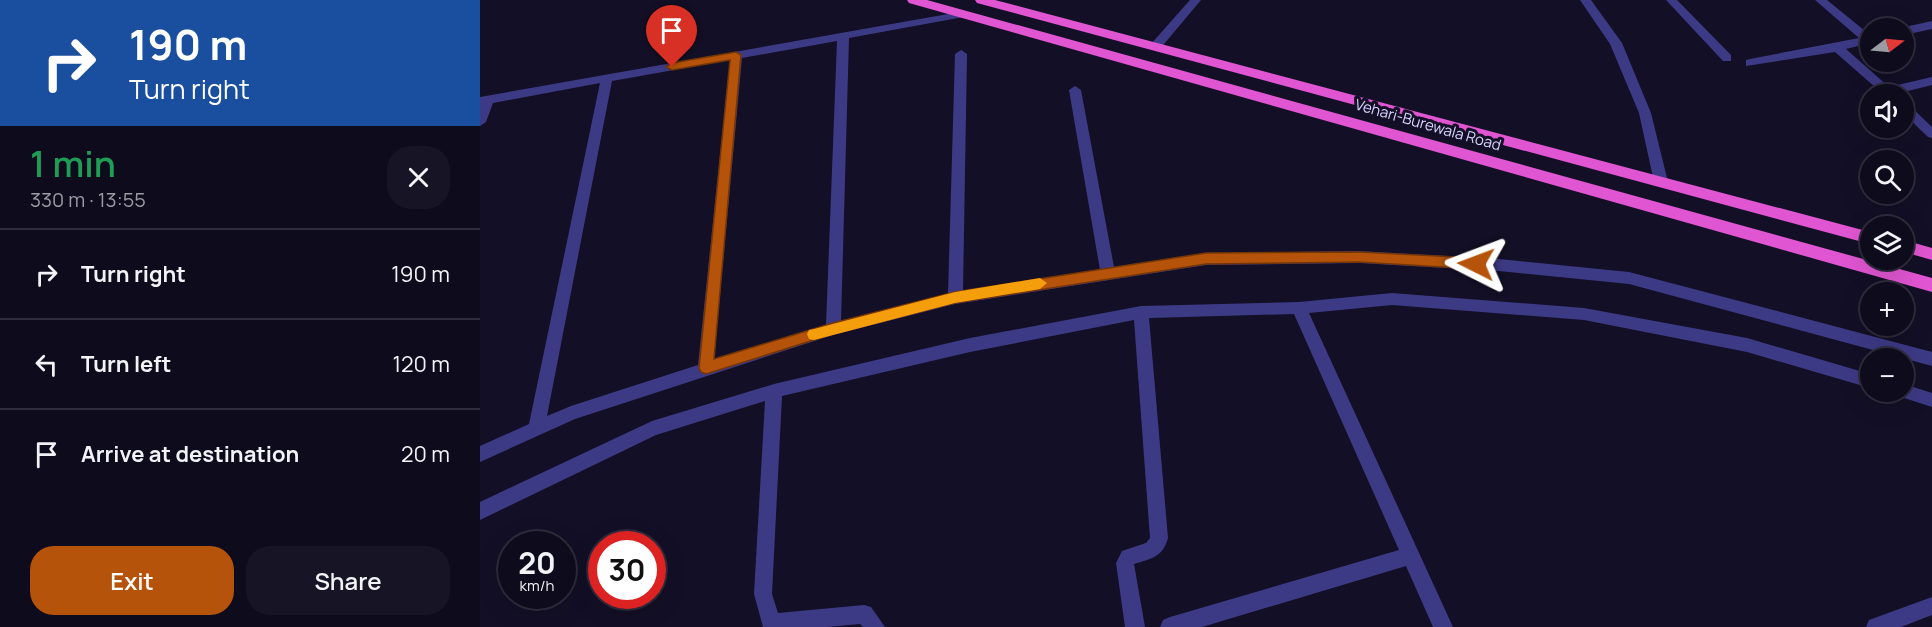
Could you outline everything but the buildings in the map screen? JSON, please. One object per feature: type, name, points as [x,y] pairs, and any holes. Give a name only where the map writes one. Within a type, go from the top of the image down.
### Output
[{"type":"highway","name":"Vehari-Burewala Road","points":[[914,0],[1932,285]]},
{"type":"highway","name":"Vehari-Burewala Road","points":[[984,0],[1860,235]]},
{"type":"highway","points":[[1914,249],[1932,254]]},
{"type":"street","points":[[1155,47],[1196,0]]},
{"type":"street","points":[[1585,0],[1616,44],[1629,73],[1645,113],[1661,182]]},
{"type":"street","points":[[1671,0],[1727,58]]},
{"type":"street","points":[[1820,0],[1860,32]]},
{"type":"street","points":[[480,122],[484,100],[965,14]]},
{"type":"street","points":[[1914,29],[1932,25]]},
{"type":"street","points":[[833,328],[843,36]]},
{"type":"street","points":[[1750,63],[1837,48],[1860,42]]},
{"type":"street","points":[[1837,48],[1878,84]]},
{"type":"street","points":[[955,298],[961,54]]},
{"type":"street","points":[[706,368],[736,55]]},
{"type":"street","points":[[536,429],[608,78]]},
{"type":"street","points":[[1914,86],[1932,81]]},
{"type":"street","points":[[1075,90],[1108,273]]},
{"type":"street","points":[[1914,117],[1932,134]]},
{"type":"street","points":[[480,454],[571,413],[833,328],[955,298],[1206,259],[1359,257],[1499,265],[1629,278],[1932,359]]},
{"type":"street","points":[[480,510],[652,429],[774,391],[970,345],[1141,312],[1299,308],[1392,299],[1584,314],[1747,345],[1860,378]]},
{"type":"street","points":[[1299,308],[1443,627]]},
{"type":"street","points":[[1135,627],[1125,563],[1128,557],[1157,545],[1159,538],[1141,312]]},
{"type":"street","points":[[774,391],[763,594],[771,623],[864,614],[875,627]]},
{"type":"street","points":[[1914,394],[1932,400]]},
{"type":"street","points":[[1170,627],[1411,555]]},
{"type":"street","points":[[1876,627],[1929,613]]},
{"type":"slow traffic","points":[[814,334],[955,298],[1040,283]]},
{"type":"route","points":[[672,67],[736,55],[706,368],[833,328],[955,298],[1068,278],[1206,259],[1359,257],[1476,264]]}]
